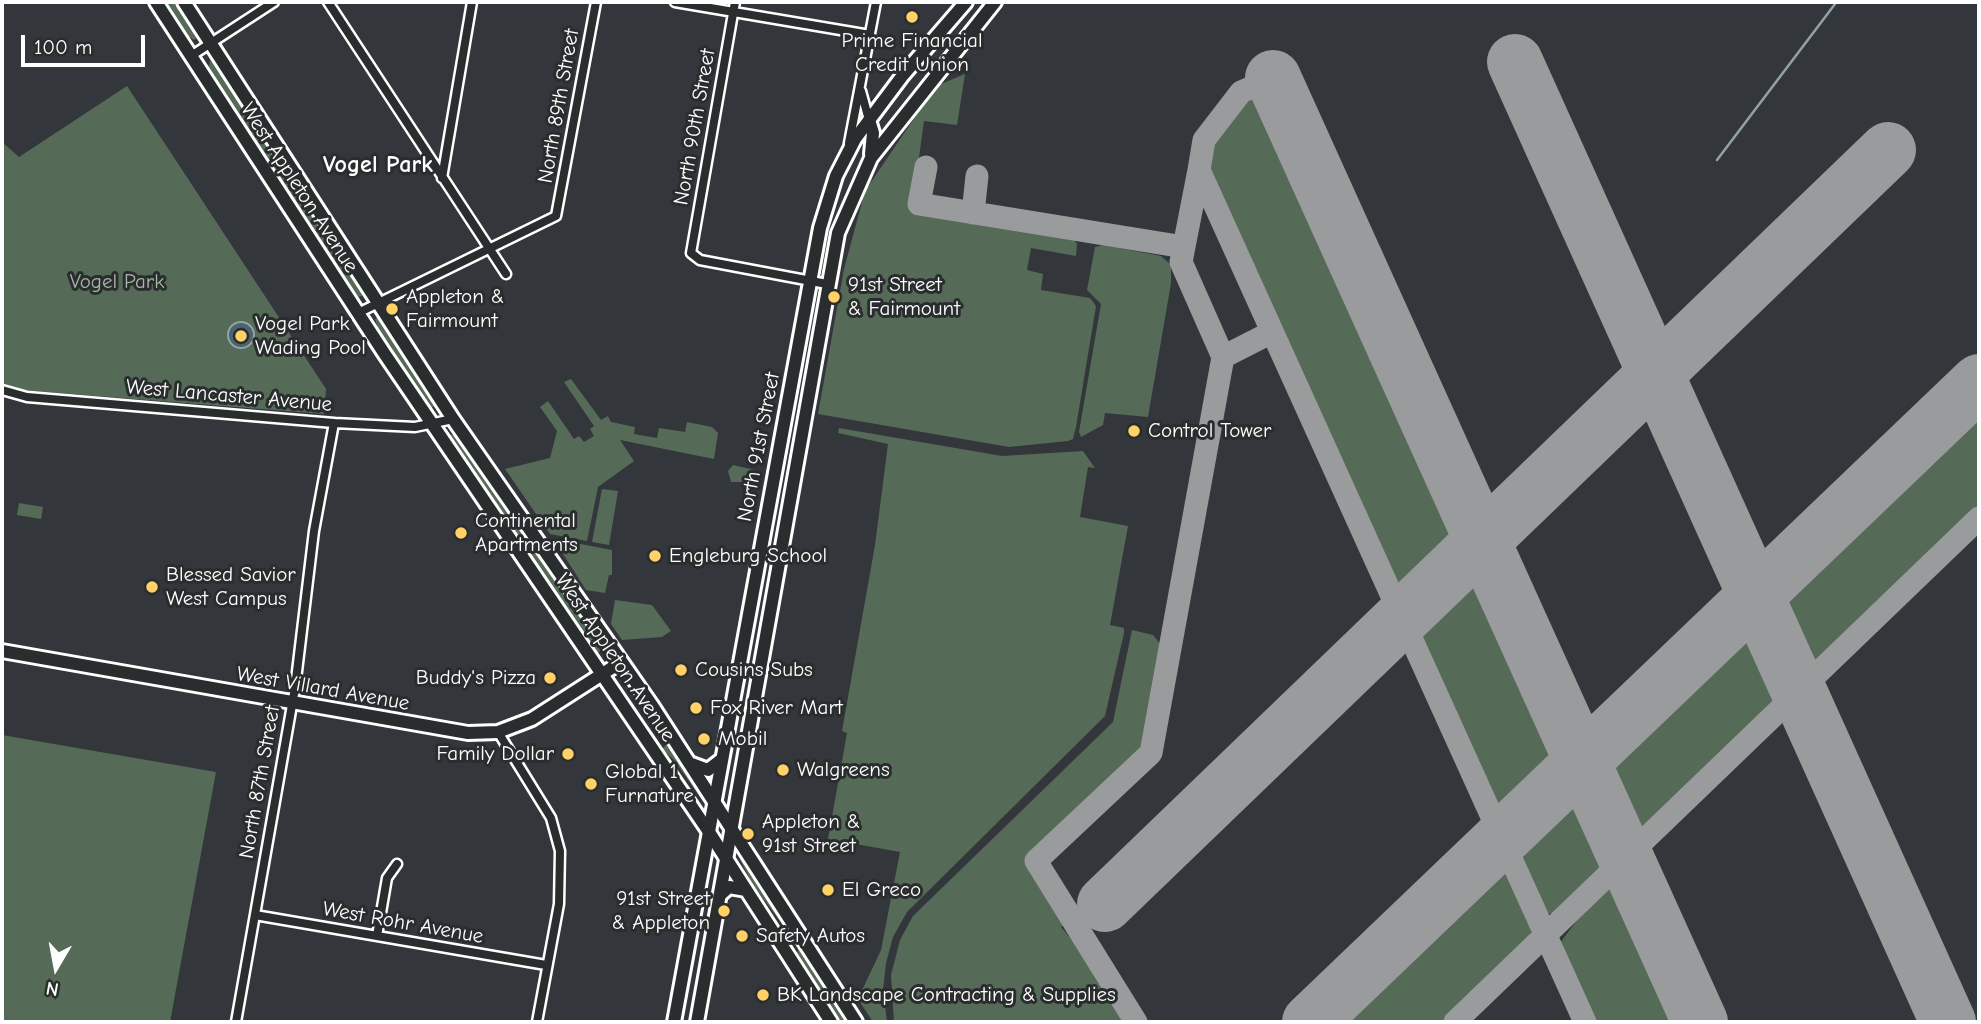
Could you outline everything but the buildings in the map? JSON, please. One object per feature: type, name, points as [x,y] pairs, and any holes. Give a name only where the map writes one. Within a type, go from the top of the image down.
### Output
[{"type":"main road","name":"West Appleton Avenue","points":[[156,2],[358,313],[603,673],[831,1022]]},
{"type":"main road","name":"West Appleton Avenue","points":[[184,2],[453,419],[714,799],[856,1022]]},
{"type":"main road","points":[[846,156],[902,75],[966,2]]},
{"type":"main road","points":[[871,158],[995,2]]},
{"type":"main road","points":[[869,120],[873,133],[871,158]]},
{"type":"main road","name":"North 91st Street","points":[[674,1022],[820,228],[836,176],[846,156]]},
{"type":"main road","name":"North 91st Street","points":[[697,1022],[827,284],[838,233],[871,158]]},
{"type":"main road","name":"West Villard Avenue","points":[[2,651],[456,732],[498,732],[532,719],[621,662]]},
{"type":"main road","points":[[648,741],[669,732]]},
{"type":"main road","points":[[687,760],[708,770],[721,761]]},
{"type":"main road","points":[[720,895],[729,887],[746,890]]},
{"type":"street","points":[[191,56],[274,2]]},
{"type":"street","points":[[328,2],[506,274]]},
{"type":"street","points":[[442,178],[472,2]]},
{"type":"street","name":"North 89th Street","points":[[489,250],[556,216],[596,2]]},
{"type":"street","points":[[675,2],[734,6],[870,35]]},
{"type":"street","name":"North 91st Street","points":[[846,156],[861,90],[876,2]]},
{"type":"street","name":"North 90th Street","points":[[734,6],[691,248],[695,258],[810,281]]},
{"type":"street","name":"North 91st Street","points":[[861,90],[869,120]]},
{"type":"street","points":[[358,313],[377,301],[489,250]]},
{"type":"street","points":[[810,281],[827,284]]},
{"type":"street","name":"West Lancaster Avenue","points":[[2,390],[27,397],[334,423],[415,427],[435,425],[453,419]]},
{"type":"street","name":"North 87th Street","points":[[236,1022],[293,703],[305,629],[314,531],[334,423]]},
{"type":"street","points":[[498,732],[543,803],[556,831],[560,851],[560,886],[537,1022]]},
{"type":"street","points":[[377,936],[387,878],[397,864]]},
{"type":"street","name":"West Rohr Avenue","points":[[255,915],[546,965]]},
{"type":"green space","points":[[164,2],[175,2],[198,37],[194,40],[188,36]]},
{"type":"green space","points":[[211,58],[363,295],[359,297],[349,288],[217,84],[209,66]]},
{"type":"green space","points":[[965,74],[957,125],[924,121],[914,194],[910,195],[909,210],[1074,240],[1077,244],[1076,256],[1031,248],[1027,270],[1043,274],[1041,290],[1090,298],[1096,306],[1076,427],[1073,439],[1068,441],[1009,447],[818,414],[844,269],[865,191],[936,86]]},
{"type":"green space","name":"Vogel Park","points":[[127,86],[326,389],[324,414],[20,390],[2,385],[2,142],[19,157]]},
{"type":"green space","points":[[1252,97],[1266,101],[1458,524],[1459,539],[1455,548],[1406,591],[1397,587],[1390,576],[1211,180],[1208,163],[1210,149],[1220,131]]},
{"type":"green space","points":[[1103,245],[1161,256],[1171,265],[1171,283],[1148,417],[1105,413],[1103,425],[1081,437],[1079,432],[1101,304],[1087,290],[1095,247]]},
{"type":"green space","points":[[379,317],[430,391],[435,406],[431,408],[380,334],[375,319]]},
{"type":"green space","points":[[571,379],[601,420],[608,416],[611,422],[635,427],[634,434],[657,438],[659,428],[685,432],[687,422],[712,427],[718,433],[714,459],[620,440],[634,461],[598,487],[587,541],[550,534],[505,469],[550,458],[557,431],[540,407],[548,401],[574,439],[579,436],[584,442],[594,436],[590,429],[594,426],[564,382]]},
{"type":"green space","points":[[1979,401],[1979,511],[1824,660],[1817,666],[1806,666],[1781,614],[1781,593]]},
{"type":"green space","points":[[839,428],[1002,456],[1083,451],[1095,468],[1088,467],[1080,517],[1128,526],[1110,625],[1124,628],[1124,633],[1105,716],[907,912],[893,937],[886,963],[883,990],[887,1022],[873,1022],[858,999],[881,950],[900,852],[828,839],[847,733],[842,731],[875,545],[888,444],[838,433]]},
{"type":"green space","points":[[454,433],[460,436],[600,641],[602,650],[598,653],[450,436]]},
{"type":"green space","points":[[733,465],[754,470],[757,476],[749,482],[731,482],[728,471]]},
{"type":"green space","points":[[602,489],[618,491],[609,545],[592,542]]},
{"type":"green space","points":[[19,503],[43,507],[41,519],[17,515]]},
{"type":"green space","points":[[560,540],[612,550],[612,575],[609,575],[605,593],[586,590],[556,543]]},
{"type":"green space","points":[[1471,575],[1486,585],[1559,747],[1555,767],[1513,808],[1505,811],[1498,810],[1494,802],[1419,632],[1421,623],[1431,610]]},
{"type":"green space","points":[[615,600],[652,605],[671,631],[662,637],[622,640],[611,624]]},
{"type":"green space","points":[[1743,629],[1755,630],[1760,637],[1781,683],[1781,698],[1641,835],[1632,834],[1605,779],[1604,771],[1610,756]]},
{"type":"green space","points":[[1132,630],[1153,635],[1162,646],[1149,729],[1143,747],[1130,764],[1027,863],[1065,924],[1061,927],[1085,955],[1126,1022],[894,1022],[891,975],[900,940],[913,916],[1113,722]]},
{"type":"green space","points":[[2,735],[216,772],[170,1022],[2,1022]]},
{"type":"green space","points":[[668,743],[704,796],[701,798],[674,760],[662,749]]},
{"type":"green space","points":[[1574,796],[1584,803],[1608,854],[1604,870],[1562,912],[1554,915],[1545,912],[1520,862],[1520,852],[1524,837],[1564,800]]},
{"type":"green space","points":[[739,858],[771,898],[787,924],[780,921],[753,885]]},
{"type":"green space","points":[[1495,867],[1508,872],[1531,923],[1531,937],[1446,1022],[1330,1022]]},
{"type":"green space","points":[[1610,888],[1621,889],[1629,899],[1684,1022],[1593,1022],[1560,943],[1580,916]]},
{"type":"green space","points":[[800,946],[850,1022],[839,1022],[801,962],[797,953]]},
{"type":"water","name":"Vogel Park Wading Pool","points":[[241,322],[250,326],[254,335],[250,344],[241,348],[232,344],[228,335],[232,326]]},
{"type":"waterway","points":[[1717,160],[1835,4]]},
{"type":"taxiway","points":[[1273,78],[1241,92],[1204,140],[1199,170],[1585,1022]]},
{"type":"taxiway","points":[[926,167],[919,204],[1184,247]]},
{"type":"taxiway","points":[[1136,1022],[1036,861],[1151,753],[1223,357],[1181,262],[1199,170]]},
{"type":"taxiway","points":[[973,213],[977,176]]},
{"type":"taxiway","points":[[1223,357],[1272,332]]},
{"type":"taxiway","points":[[1455,1022],[1979,518]]},
{"type":"taxiway","points":[[1401,619],[1483,540]]},
{"type":"runway","points":[[1515,62],[1948,1022]]},
{"type":"runway","points":[[1273,78],[1700,1022]]},
{"type":"runway","points":[[1105,904],[1888,150]]},
{"type":"runway","points":[[1310,1022],[1979,382]]},
{"type":"place","name":"Prime Financial Credit Union","points":[[912,17]]},
{"type":"place","name":"91st Street & Fairmount","points":[[834,297]]},
{"type":"place","name":"Appleton & Fairmount","points":[[392,309]]},
{"type":"place","name":"Vogel Park Wading Pool","points":[[241,336]]},
{"type":"place","name":"Control Tower","points":[[1134,431]]},
{"type":"place","name":"Continental Apartments","points":[[461,533]]},
{"type":"place","name":"Engleburg School","points":[[655,556]]},
{"type":"place","name":"Blessed Savior West Campus","points":[[152,587]]},
{"type":"place","name":"Cousins Subs","points":[[681,670]]},
{"type":"place","name":"Buddy's Pizza","points":[[550,678]]},
{"type":"place","name":"Fox River Mart","points":[[696,708]]},
{"type":"place","name":"Mobil","points":[[704,739]]},
{"type":"place","name":"Family Dollar","points":[[568,754]]},
{"type":"place","name":"Walgreens","points":[[783,770]]},
{"type":"place","name":"Global 1 Furnature","points":[[591,784]]},
{"type":"place","name":"Appleton & 91st Street","points":[[748,834]]},
{"type":"place","name":"El Greco","points":[[828,890]]},
{"type":"place","name":"91st Street & Appleton","points":[[724,911]]},
{"type":"place","name":"Safety Autos","points":[[742,936]]},
{"type":"place","name":"BK Landscape Contracting & Supplies","points":[[763,995]]},
{"type":"district","name":"Vogel Park","points":[[378,165]]}]
